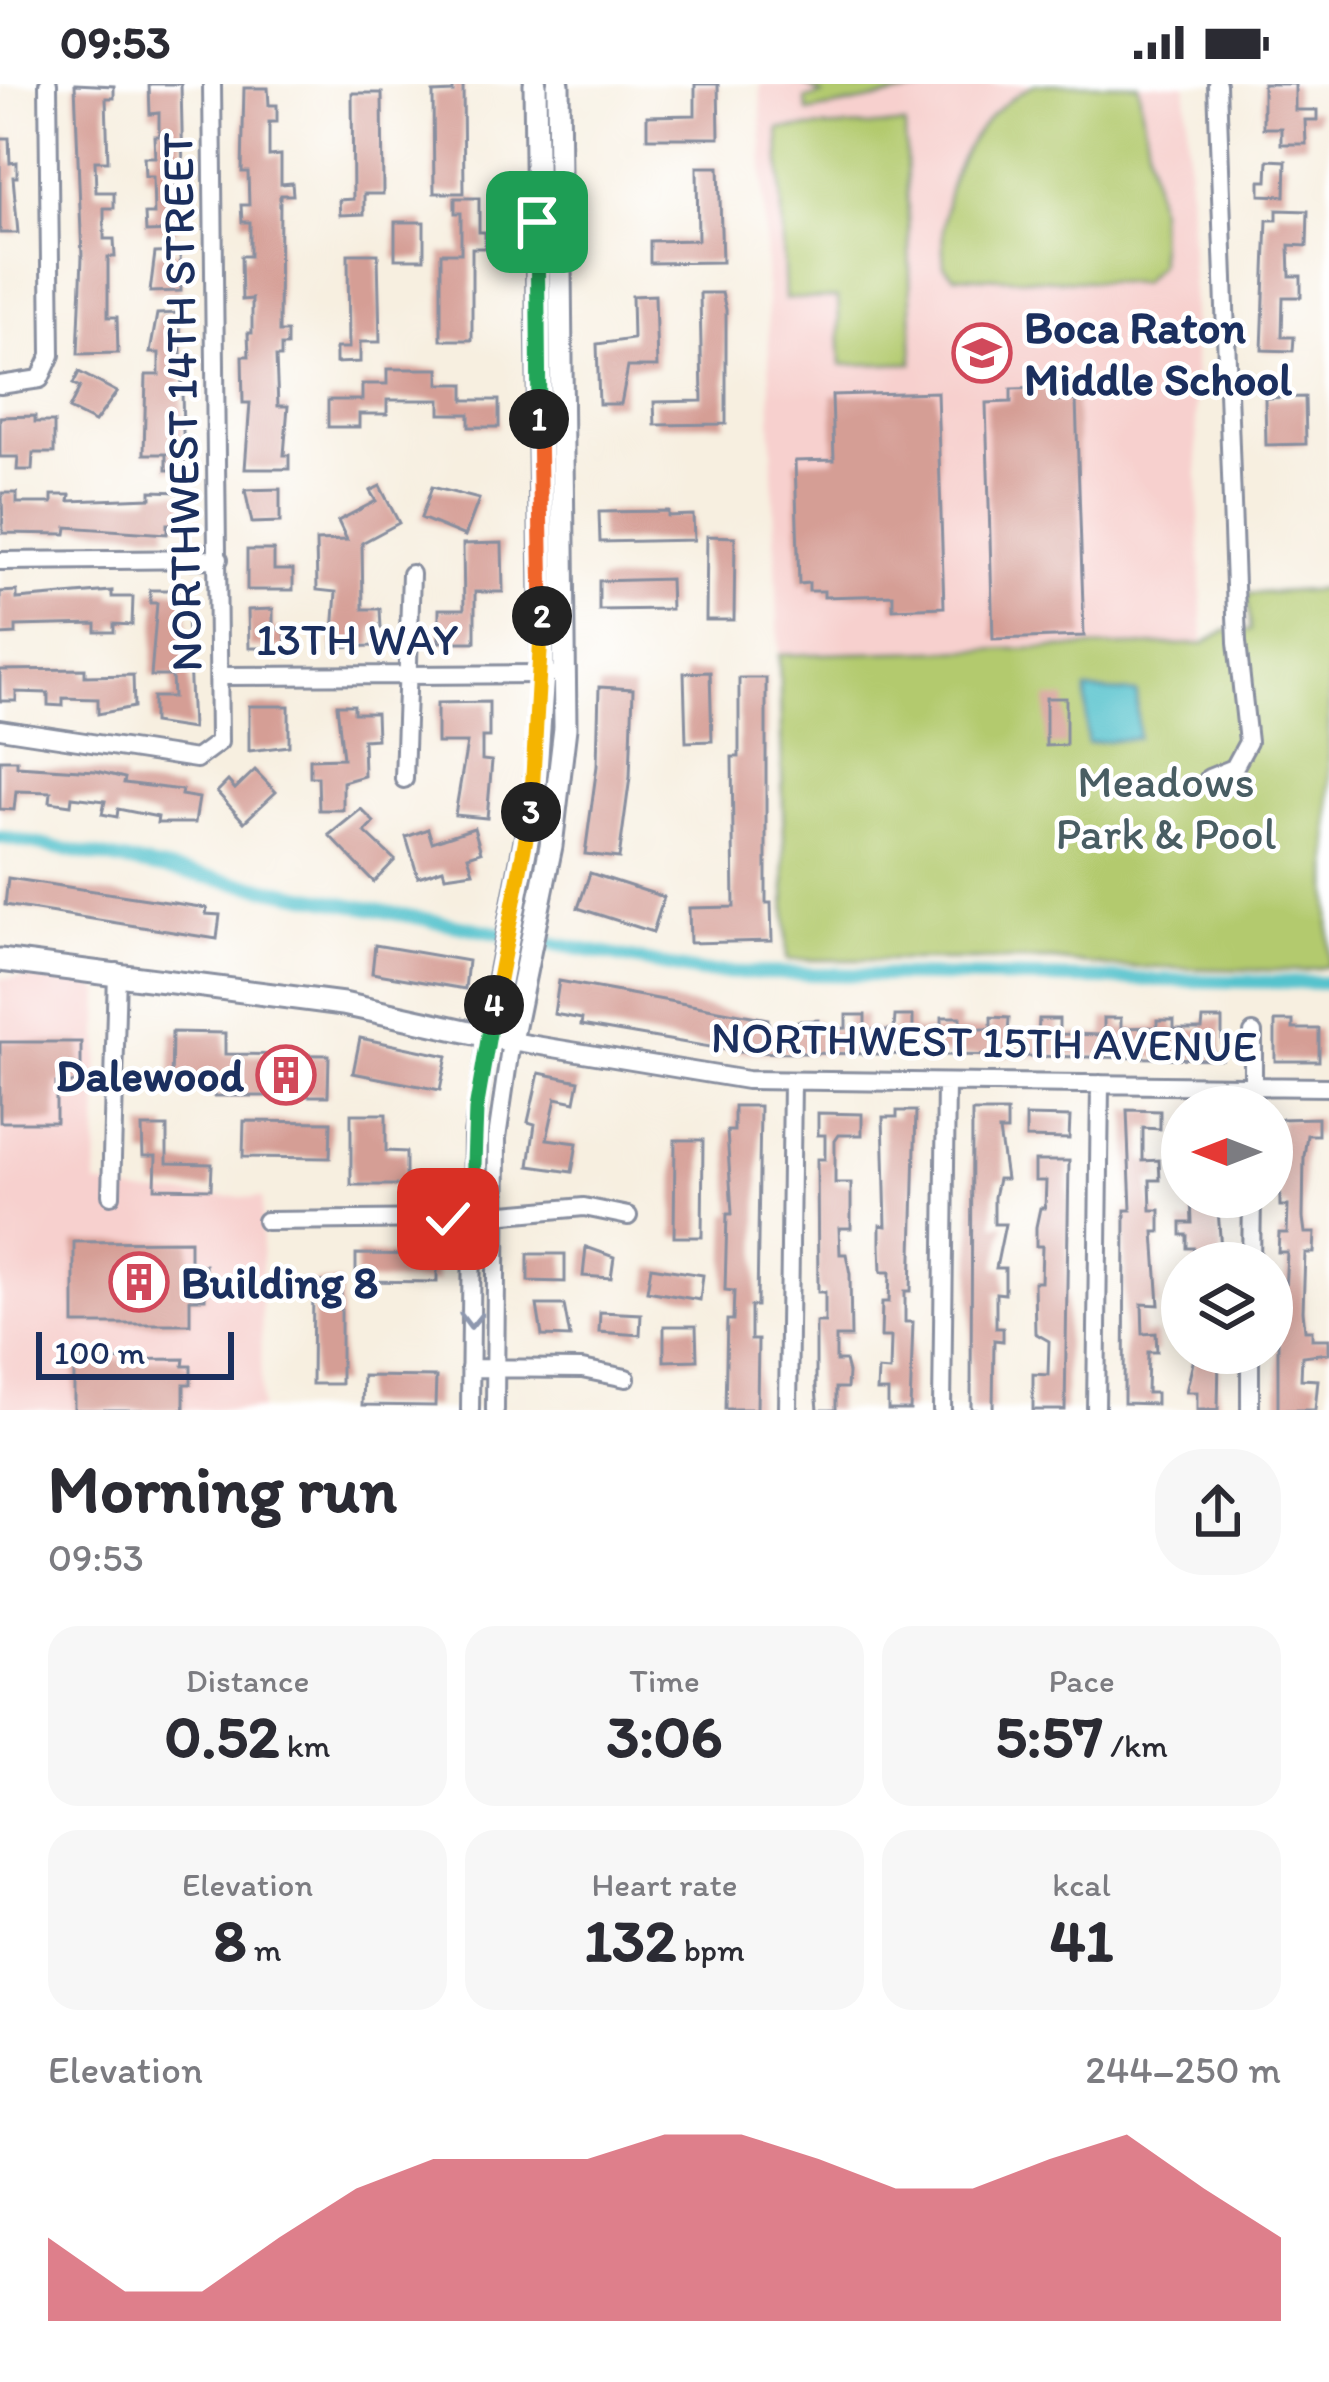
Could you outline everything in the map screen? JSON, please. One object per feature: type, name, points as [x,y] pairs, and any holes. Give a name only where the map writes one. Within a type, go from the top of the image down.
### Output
[{"type":"street","points":[[0,386],[27,385],[48,368],[48,84]]},
{"type":"street","name":"NORTHWEST 14TH STREET","points":[[0,729],[196,759],[219,742],[212,84]]},
{"type":"street","points":[[470,1410],[474,1122],[528,960],[560,787],[535,84]]},
{"type":"street","points":[[495,1410],[503,958],[554,674],[558,84]]},
{"type":"street","points":[[1209,778],[1234,768],[1248,742],[1237,641],[1217,84]]},
{"type":"street","points":[[0,561],[219,559]]},
{"type":"street","points":[[404,779],[412,673],[411,574]]},
{"type":"street","name":"13TH WAY","points":[[221,676],[554,674]]},
{"type":"street","name":"NORTHWEST 15TH AVENUE","points":[[0,960],[343,1004],[719,1078],[1253,1086]]},
{"type":"street","points":[[111,1195],[117,972]]},
{"type":"street","points":[[1253,1033],[1253,1086]]},
{"type":"street","points":[[788,1410],[791,1081]]},
{"type":"street","points":[[942,1410],[946,1083]]},
{"type":"street","points":[[1096,1410],[1100,1084]]},
{"type":"street","name":"NORTHWEST 15TH AVENUE","points":[[1293,1087],[1329,1087]]},
{"type":"street","points":[[266,1221],[472,1217],[584,1208],[628,1216]]},
{"type":"street","points":[[470,1368],[582,1370],[626,1378]]},
{"type":"street","points":[[1250,1374],[1250,1410]]},
{"type":"shaded area","name":"Boca Raton Middle School","points":[[760,84],[1186,84],[1203,644],[779,655]]},
{"type":"shaded area","points":[[0,979],[90,982],[100,993],[96,1184],[138,1193],[262,1198],[261,1410],[0,1410]]},
{"type":"green space","points":[[804,84],[854,89],[956,84],[808,112],[805,99],[822,95]]},
{"type":"green space","points":[[1035,84],[1138,84],[1158,209],[1159,264],[1141,283],[954,276],[944,266],[945,210],[960,160],[990,117]]},
{"type":"green space","points":[[905,125],[913,363],[841,365],[838,298],[785,299],[779,129]]},
{"type":"green space","name":"Meadows Park & Pool","points":[[1329,589],[1329,966],[1304,971],[1108,967],[1054,960],[787,960],[779,655],[1203,644],[1225,631],[1251,630],[1247,594]]},
{"type":"water","points":[[1086,690],[1137,693],[1138,738],[1087,743]]},
{"type":"building","points":[[75,84],[114,86],[114,98],[106,98],[108,161],[95,161],[96,192],[114,192],[114,208],[104,208],[104,239],[114,239],[115,257],[108,257],[108,317],[117,317],[118,353],[78,354],[82,257]]},
{"type":"building","points":[[149,84],[181,84],[183,175],[175,175],[177,231],[146,232],[145,214],[154,214],[153,176],[145,176],[144,157],[155,157],[154,136],[159,136],[159,113],[150,114]]},
{"type":"building","points":[[453,84],[463,84],[464,193],[434,193],[433,93],[453,92]]},
{"type":"building","points":[[695,84],[718,84],[719,138],[647,138],[647,116],[695,115]]},
{"type":"building","points":[[1263,84],[1295,84],[1295,110],[1317,110],[1317,120],[1305,120],[1306,144],[1281,144],[1281,128],[1263,128]]},
{"type":"building","points":[[244,88],[268,88],[269,105],[277,105],[277,122],[269,122],[269,156],[281,155],[281,184],[292,183],[293,195],[280,195],[279,332],[287,332],[287,346],[281,346],[281,357],[276,357],[278,406],[288,406],[284,455],[289,455],[289,469],[245,469],[250,403],[243,403],[242,356],[249,356],[252,299],[242,300],[241,256],[250,256],[250,222],[242,222],[241,205],[249,205],[248,172],[242,172]]},
{"type":"building","points":[[352,93],[382,93],[383,194],[364,194],[364,214],[340,215],[339,200],[353,199]]},
{"type":"building","points":[[0,138],[9,138],[10,163],[17,162],[17,177],[13,177],[18,233],[0,233]]},
{"type":"building","points":[[1268,160],[1286,161],[1285,196],[1260,195],[1260,181],[1267,181]]},
{"type":"building","points":[[697,167],[719,167],[722,262],[650,263],[650,241],[698,240]]},
{"type":"building","points":[[455,198],[479,198],[479,232],[485,232],[485,248],[472,248],[472,340],[441,340],[441,253],[461,253],[461,213],[455,213]]},
{"type":"building","points":[[1277,210],[1308,211],[1307,246],[1289,245],[1290,276],[1301,276],[1301,297],[1283,297],[1282,337],[1294,337],[1293,351],[1262,350],[1267,220],[1277,220]]},
{"type":"building","points":[[395,222],[424,222],[424,259],[395,259]]},
{"type":"building","points":[[180,252],[181,291],[150,292],[155,253]]},
{"type":"building","points":[[348,254],[378,254],[380,342],[360,342],[360,362],[336,363],[336,348],[349,348]]},
{"type":"building","points":[[700,293],[722,293],[726,310],[726,424],[655,425],[654,402],[702,401]]},
{"type":"building","points":[[655,295],[657,367],[628,367],[621,404],[599,404],[597,344],[633,339],[632,296]]},
{"type":"building","points":[[180,313],[184,470],[166,470],[166,454],[144,454],[146,375],[159,375],[159,353],[150,353],[157,314]]},
{"type":"building","points":[[387,369],[439,369],[439,384],[464,384],[464,400],[499,400],[499,427],[469,427],[469,414],[440,414],[440,400],[387,400],[387,414],[359,414],[359,427],[328,427],[328,400],[362,400],[362,384],[387,384]]},
{"type":"building","points":[[79,372],[117,392],[95,422],[69,409],[80,387],[73,384]]},
{"type":"building","points":[[1051,388],[1052,401],[1076,400],[1084,636],[993,639],[986,403],[1011,402],[1011,389]]},
{"type":"building","points":[[937,392],[944,607],[893,609],[893,595],[824,597],[824,591],[809,591],[809,583],[799,584],[795,461],[834,460],[832,395]]},
{"type":"building","points":[[1305,397],[1306,444],[1266,445],[1265,398]]},
{"type":"building","points":[[35,416],[35,422],[54,422],[54,453],[33,453],[32,470],[17,470],[18,457],[0,457],[0,417]]},
{"type":"building","points":[[380,486],[399,523],[362,543],[363,609],[380,609],[381,628],[373,628],[373,646],[332,647],[336,592],[317,590],[316,541],[347,540],[338,521],[376,501],[370,491]]},
{"type":"building","points":[[432,487],[479,499],[465,536],[421,518]]},
{"type":"building","points":[[280,489],[280,522],[252,523],[245,490]]},
{"type":"building","points":[[151,491],[180,492],[180,499],[188,499],[188,524],[167,524],[167,534],[67,527],[66,534],[3,533],[2,493],[17,493],[17,503],[52,503],[52,495],[70,495],[69,501],[151,498]]},
{"type":"building","points":[[668,511],[668,516],[693,515],[694,540],[600,542],[599,512]]},
{"type":"building","points":[[707,536],[735,537],[734,620],[706,620]]},
{"type":"building","points":[[502,543],[503,592],[475,592],[475,642],[439,642],[439,609],[464,609],[463,544]]},
{"type":"building","points":[[247,550],[274,550],[274,570],[293,570],[293,590],[247,590]]},
{"type":"building","points":[[670,579],[671,609],[599,610],[599,581]]},
{"type":"building","points":[[150,590],[186,590],[192,729],[153,723],[153,697],[173,697],[172,676],[151,676],[157,603],[150,603]]},
{"type":"building","points":[[17,591],[17,599],[112,591],[112,597],[133,597],[132,625],[114,624],[114,632],[96,632],[96,624],[16,626],[16,634],[0,635],[0,592]]},
{"type":"building","points":[[273,609],[273,629],[285,629],[286,648],[249,648],[248,610]]},
{"type":"building","points":[[85,669],[85,676],[133,675],[134,707],[98,714],[98,699],[63,698],[63,706],[48,705],[48,693],[16,692],[16,701],[0,701],[0,670]]},
{"type":"building","points":[[710,672],[712,741],[686,742],[684,673]]},
{"type":"building","points":[[739,678],[766,678],[766,903],[771,903],[772,941],[690,943],[689,908],[734,907],[732,757],[739,757]]},
{"type":"building","points":[[599,687],[633,689],[630,777],[619,858],[585,854],[597,766]]},
{"type":"building","points":[[1046,698],[1066,698],[1066,745],[1046,746]]},
{"type":"building","points":[[489,702],[489,737],[482,737],[482,760],[492,761],[487,818],[455,815],[467,743],[437,743],[437,703]]},
{"type":"building","points":[[337,705],[354,705],[354,713],[376,713],[377,739],[363,740],[364,776],[343,782],[343,810],[319,810],[318,777],[310,777],[310,759],[343,758]]},
{"type":"building","points":[[249,706],[289,706],[289,746],[249,751]]},
{"type":"building","points":[[0,760],[17,760],[17,766],[96,771],[125,778],[124,783],[182,790],[181,795],[199,798],[195,823],[157,823],[158,817],[118,809],[117,817],[102,814],[105,801],[72,797],[71,805],[50,802],[51,792],[16,791],[14,810],[0,809]]},
{"type":"building","points":[[255,770],[276,792],[244,822],[217,792],[228,781],[235,789]]},
{"type":"building","points":[[361,809],[374,822],[365,832],[395,860],[374,882],[329,835]]},
{"type":"building","points":[[474,828],[481,852],[468,856],[473,872],[445,876],[443,869],[418,877],[406,837],[428,829],[432,842]]},
{"type":"building","points":[[590,873],[664,897],[653,932],[578,908]]},
{"type":"building","points":[[8,878],[207,908],[206,914],[220,915],[217,939],[5,905]]},
{"type":"building","points":[[375,945],[468,961],[465,989],[372,973]]},
{"type":"building","points":[[559,981],[768,1019],[768,1027],[798,1028],[798,1021],[818,1020],[818,1029],[846,1028],[846,1015],[865,1015],[865,1030],[894,1030],[895,1016],[913,1016],[913,1030],[942,1030],[942,1017],[960,1017],[960,1029],[991,1029],[991,1017],[1009,1018],[1008,1035],[1038,1036],[1039,1019],[1059,1019],[1059,1034],[1104,1035],[1104,1018],[1121,1018],[1121,1028],[1157,1027],[1157,1020],[1174,1020],[1174,1029],[1202,1029],[1203,1019],[1222,1019],[1222,1059],[739,1052],[581,1025],[582,1019],[554,1014]]},
{"type":"building","points":[[1275,1021],[1293,1021],[1293,1029],[1319,1029],[1319,1061],[1275,1061]]},
{"type":"building","points":[[172,1032],[225,1033],[225,1054],[329,1055],[328,1096],[214,1096],[214,1088],[171,1088]]},
{"type":"building","points":[[360,1038],[447,1056],[440,1090],[353,1073]]},
{"type":"building","points":[[0,1042],[81,1042],[81,1083],[56,1083],[56,1122],[0,1122]]},
{"type":"building","points":[[539,1073],[579,1081],[575,1102],[556,1098],[547,1139],[577,1143],[572,1172],[529,1166],[535,1124],[528,1122]]},
{"type":"building","points":[[734,1106],[760,1106],[757,1306],[751,1306],[751,1340],[758,1340],[757,1409],[725,1409],[727,1320],[733,1320],[734,1291],[725,1290],[727,1214],[732,1214],[727,1131],[734,1131]]},
{"type":"building","points":[[1127,1110],[1160,1111],[1160,1129],[1143,1128],[1143,1161],[1159,1160],[1160,1180],[1150,1180],[1151,1210],[1160,1210],[1160,1232],[1154,1232],[1159,1305],[1142,1304],[1143,1334],[1156,1333],[1157,1352],[1148,1352],[1147,1393],[1156,1393],[1156,1404],[1124,1403],[1125,1210],[1131,1210]]},
{"type":"building","points":[[897,1111],[916,1111],[911,1291],[905,1291],[905,1322],[913,1322],[910,1410],[888,1410],[888,1391],[877,1391],[878,1370],[890,1371],[891,1337],[881,1337],[882,1302],[889,1302],[890,1272],[881,1272],[880,1225],[886,1226],[883,1117],[897,1117]]},
{"type":"building","points":[[972,1112],[1007,1112],[1007,1131],[999,1131],[1006,1179],[998,1179],[994,1197],[994,1224],[1005,1224],[996,1268],[1005,1268],[1005,1294],[996,1293],[996,1328],[1003,1328],[1003,1341],[994,1340],[993,1410],[971,1410]]},
{"type":"building","points":[[818,1113],[862,1114],[862,1135],[839,1135],[835,1141],[835,1183],[851,1183],[851,1228],[839,1228],[840,1254],[846,1254],[850,1274],[851,1337],[836,1337],[836,1361],[845,1361],[848,1373],[847,1388],[836,1388],[836,1410],[818,1410],[816,1388],[816,1322],[825,1322],[825,1292],[818,1292],[817,1159],[825,1159],[825,1135],[818,1135]]},
{"type":"building","points":[[351,1114],[386,1114],[386,1151],[406,1152],[406,1185],[351,1185]]},
{"type":"building","points":[[1026,1116],[1070,1117],[1069,1139],[1026,1138]]},
{"type":"building","points":[[1318,1118],[1318,1135],[1307,1135],[1304,1156],[1305,1233],[1315,1233],[1314,1253],[1305,1253],[1303,1311],[1305,1330],[1312,1330],[1312,1339],[1329,1339],[1329,1353],[1302,1356],[1301,1379],[1318,1380],[1315,1410],[1278,1410],[1278,1374],[1293,1374],[1293,1242],[1279,1242],[1279,1233],[1287,1233],[1288,1218],[1293,1218],[1293,1119]]},
{"type":"building","points":[[244,1121],[331,1122],[330,1158],[243,1157]]},
{"type":"building","points":[[142,1127],[167,1127],[167,1163],[212,1164],[211,1189],[155,1188],[156,1156],[143,1156]]},
{"type":"building","points":[[675,1140],[703,1140],[702,1237],[674,1237]]},
{"type":"building","points":[[1035,1161],[1069,1161],[1065,1410],[1033,1410],[1033,1374],[1048,1375],[1049,1341],[1035,1333],[1034,1282],[1041,1282],[1042,1246],[1036,1246],[1036,1227],[1040,1208],[1045,1208],[1046,1181],[1035,1181]]},
{"type":"building","points":[[1192,1218],[1219,1218],[1220,1242],[1187,1242],[1187,1235],[1181,1235],[1181,1223],[1192,1223]]},
{"type":"building","name":"Building 8","points":[[190,1241],[190,1265],[205,1265],[205,1299],[190,1299],[190,1324],[74,1324],[74,1242]]},
{"type":"building","points":[[586,1247],[614,1257],[611,1278],[583,1276]]},
{"type":"building","points":[[356,1254],[437,1255],[437,1282],[356,1281]]},
{"type":"building","points":[[528,1254],[565,1254],[565,1282],[528,1281]]},
{"type":"building","points":[[651,1267],[703,1275],[700,1300],[647,1291]]},
{"type":"building","points":[[313,1282],[341,1282],[341,1384],[312,1384]]},
{"type":"building","points":[[537,1305],[564,1305],[570,1337],[542,1336]]},
{"type":"building","points":[[600,1312],[641,1314],[640,1335],[599,1332]]},
{"type":"building","points":[[664,1326],[696,1326],[697,1360],[664,1361]]},
{"type":"building","points":[[184,1359],[183,1366],[191,1366],[191,1384],[184,1384],[184,1410],[74,1410],[74,1360]]},
{"type":"building","points":[[1190,1374],[1219,1374],[1218,1410],[1197,1410],[1197,1392],[1186,1392]]},
{"type":"building","points":[[363,1376],[436,1377],[435,1406],[362,1405]]},
{"type":"waterway","points":[[0,837],[699,972],[1329,983]]},
{"type":"place","name":"Boca Raton Middle School","points":[[982,353]]},
{"type":"place","name":"Dalewood","points":[[286,1075]]},
{"type":"place","name":"Building 8","points":[[139,1282]]},
{"type":"route","points":[[448,1219],[472,1217],[476,1110],[534,798],[539,748],[543,674],[537,222]]}]
